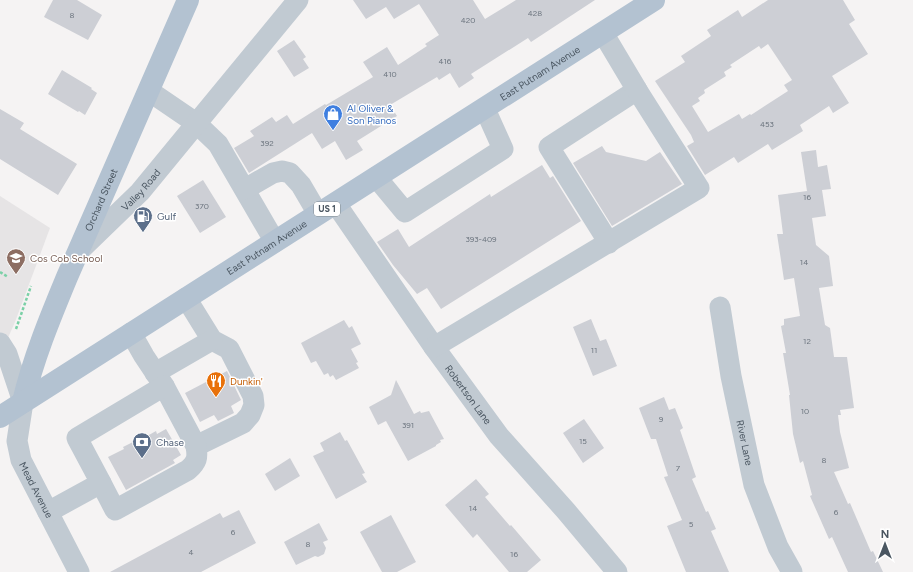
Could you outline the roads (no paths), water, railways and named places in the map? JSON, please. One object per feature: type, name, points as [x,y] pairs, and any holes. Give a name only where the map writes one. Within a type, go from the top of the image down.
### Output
[{"type":"main road","name":"Orchard Street","points":[[23,402],[28,378],[49,320],[188,0]]},
{"type":"main road","name":"East Putnam Avenue","points":[[0,417],[485,109],[603,33],[648,2]]},
{"type":"street","name":"Valley Road","points":[[79,251],[140,192],[298,0]]},
{"type":"street","points":[[434,347],[699,188],[603,33]]},
{"type":"street","points":[[609,242],[549,147],[637,90]]},
{"type":"street","points":[[149,91],[196,124],[218,144],[275,242]]},
{"type":"street","points":[[376,177],[405,212],[502,149],[485,109]]},
{"type":"street","name":"Robertson Lane","points":[[245,189],[273,173],[282,171],[290,173],[327,209],[434,347],[499,436],[566,511],[617,572]]},
{"type":"street","points":[[186,298],[212,340],[230,349],[253,396],[254,405],[250,415],[243,423],[196,446]]},
{"type":"street","name":"River Lane","points":[[720,307],[731,376],[754,485],[778,547],[792,572]]},
{"type":"street","points":[[131,333],[144,356],[160,379],[196,446],[198,454],[195,464],[188,470],[115,510],[77,438],[160,379],[212,340]]},
{"type":"street","points":[[3,349],[23,402]]},
{"type":"street","name":"Mead Avenue","points":[[23,402],[17,441],[21,460],[79,572]]},
{"type":"street","points":[[48,512],[101,483]]},
{"type":"place","name":"Al Oliver & Son Pianos","points":[[333,131]]},
{"type":"place","name":"Gulf","points":[[143,233]]},
{"type":"place","name":"Cos Cob School","points":[[16,275]]},
{"type":"place","name":"Dunkin'","points":[[216,398]]},
{"type":"place","name":"Chase","points":[[142,459]]}]
